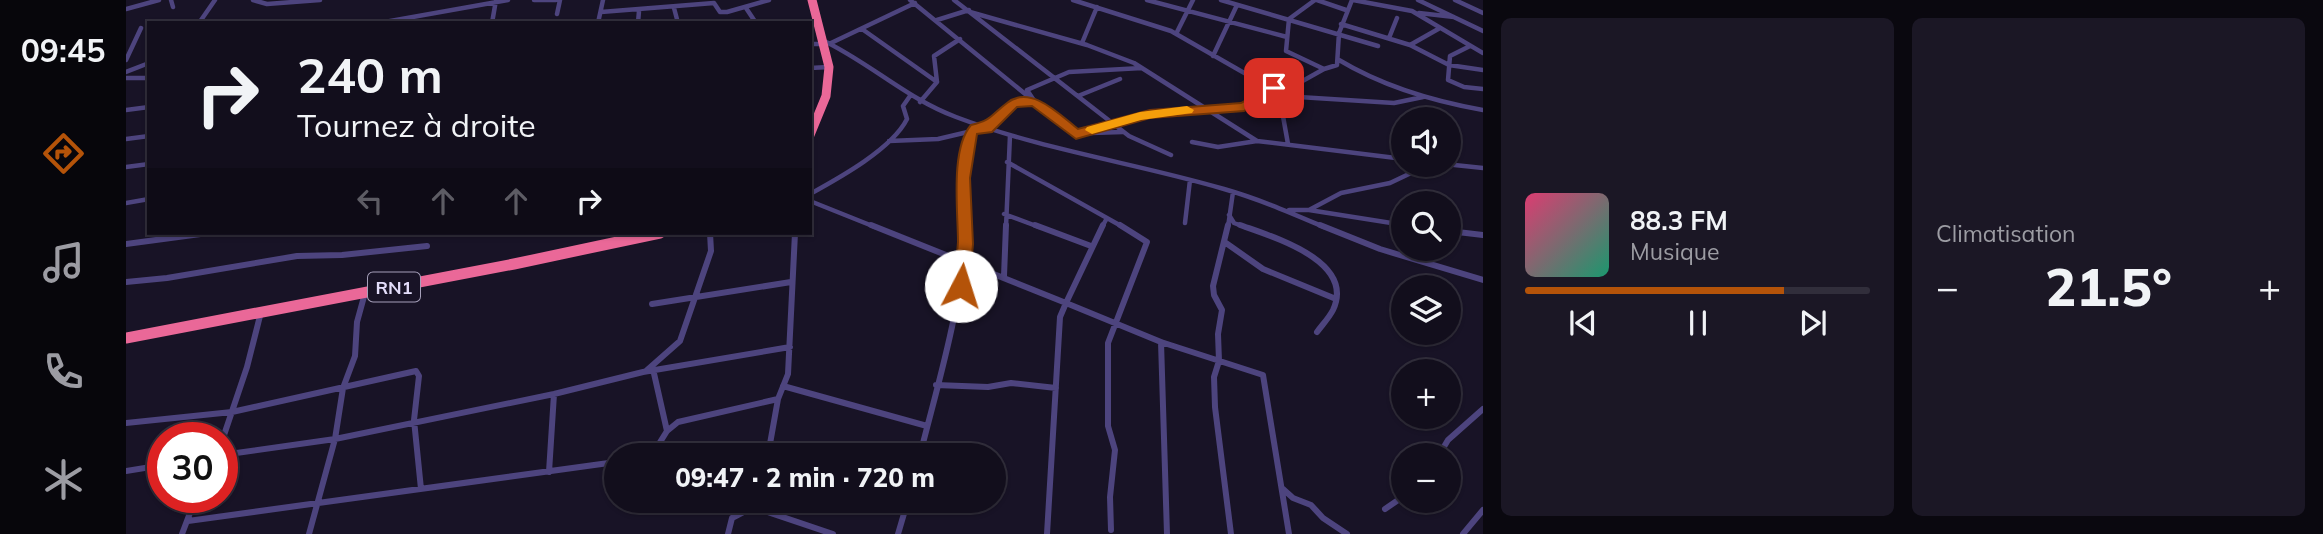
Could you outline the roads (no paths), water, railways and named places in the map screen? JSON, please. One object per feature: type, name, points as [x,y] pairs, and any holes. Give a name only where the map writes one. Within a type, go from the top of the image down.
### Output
[{"type":"highway","points":[[812,0],[825,42],[829,67],[826,96],[812,130]]},
{"type":"highway","name":"RN1","points":[[126,338],[650,235]]},
{"type":"street","points":[[126,9],[159,0]]},
{"type":"street","points":[[171,0],[173,7]]},
{"type":"street","points":[[200,21],[215,0]]},
{"type":"street","points":[[253,0],[267,4],[320,0]]},
{"type":"street","points":[[388,21],[454,7],[508,0]]},
{"type":"street","points":[[534,0],[558,0],[557,14]]},
{"type":"street","points":[[599,21],[602,0]]},
{"type":"street","points":[[601,12],[674,8],[715,1],[722,12],[769,0]]},
{"type":"street","points":[[954,0],[1123,132],[1157,151],[1171,155]]},
{"type":"street","points":[[1073,0],[1176,34],[1278,93],[1297,97],[1366,99],[1396,104],[1423,97]]},
{"type":"street","points":[[1147,0],[1287,37]]},
{"type":"street","points":[[1176,34],[1193,0]]},
{"type":"street","points":[[1223,0],[1378,46]]},
{"type":"street","points":[[1324,69],[1288,53],[1289,19],[1316,0],[1346,10]]},
{"type":"street","points":[[1081,133],[1150,114],[1244,106],[1270,89],[1290,88],[1324,69],[1338,65],[1339,33],[1352,0],[1458,18]]},
{"type":"street","points":[[1418,0],[1483,31]]},
{"type":"street","points":[[1455,0],[1483,13]]},
{"type":"street","points":[[492,21],[496,1]]},
{"type":"street","points":[[812,44],[862,29],[912,2],[1076,134],[1123,132]]},
{"type":"street","points":[[1213,56],[1237,5]]},
{"type":"street","points":[[1082,43],[1097,7]]},
{"type":"street","points":[[674,8],[677,21]]},
{"type":"street","points":[[746,8],[755,21]]},
{"type":"street","points":[[638,21],[639,10]]},
{"type":"street","points":[[937,20],[970,11],[1082,43],[1142,68],[1257,141]]},
{"type":"street","points":[[1416,12],[1483,53]]},
{"type":"street","points":[[1389,38],[1397,18]]},
{"type":"street","points":[[1341,24],[1410,45],[1448,65],[1483,70]]},
{"type":"street","points":[[126,60],[141,28]]},
{"type":"street","points":[[1410,45],[1440,28]]},
{"type":"street","points":[[862,29],[937,82]]},
{"type":"street","points":[[920,102],[937,82],[934,56],[960,39]]},
{"type":"street","points":[[825,42],[920,102],[987,128],[1233,192],[1286,210],[1369,246],[1483,280]]},
{"type":"street","points":[[1470,46],[1450,56],[1448,80],[1483,89]]},
{"type":"street","points":[[1339,60],[1366,76],[1423,97],[1483,110]]},
{"type":"street","points":[[127,74],[147,64]]},
{"type":"street","points":[[1035,102],[1027,90],[1055,78],[1074,72],[1133,66]]},
{"type":"street","points":[[812,68],[829,67]]},
{"type":"street","points":[[127,74],[147,78]]},
{"type":"street","points":[[1078,96],[1120,79]]},
{"type":"street","points":[[1278,93],[1288,144]]},
{"type":"street","points":[[812,193],[886,142],[907,120],[903,106],[910,96]]},
{"type":"street","points":[[1281,109],[1297,97]]},
{"type":"street","points":[[886,142],[938,139],[975,128],[987,128],[1014,104],[1035,102]]},
{"type":"street","points":[[126,110],[147,107]]},
{"type":"street","points":[[923,443],[957,307],[964,265],[966,198],[963,178],[972,131]]},
{"type":"street","points":[[1004,276],[1004,214],[1010,135]]},
{"type":"street","points":[[126,139],[147,136]]},
{"type":"street","points":[[1192,142],[1218,147],[1257,141],[1391,157]]},
{"type":"street","points":[[1007,162],[1147,242],[1118,324],[1108,342],[1108,426],[1115,450],[1110,497],[1111,530]]},
{"type":"street","points":[[126,167],[147,164]]},
{"type":"street","points":[[1461,166],[1483,169]]},
{"type":"street","points":[[1309,210],[1359,187],[1372,187],[1403,177]]},
{"type":"street","points":[[1185,223],[1190,180]]},
{"type":"street","points":[[1231,534],[1215,407],[1214,377],[1219,361],[1218,334],[1222,310],[1214,295],[1213,286],[1226,243],[1233,192]]},
{"type":"street","points":[[126,203],[147,199]]},
{"type":"street","points":[[812,202],[964,265],[1004,276],[1161,342],[1263,375],[1289,534]]},
{"type":"street","points":[[1286,210],[1309,210],[1391,223]]},
{"type":"street","points":[[1004,214],[1091,246]]},
{"type":"street","points":[[1229,215],[1234,223],[1297,248],[1316,259],[1336,279],[1339,290],[1332,313],[1317,332]]},
{"type":"street","points":[[1047,534],[1060,317],[1091,246],[1107,218]]},
{"type":"street","points":[[1461,232],[1483,235]]},
{"type":"street","points":[[126,244],[193,235]]},
{"type":"street","points":[[653,369],[678,344],[711,251],[710,235]]},
{"type":"street","points":[[770,443],[778,399],[789,374],[794,235]]},
{"type":"street","points":[[1226,243],[1237,254],[1277,275],[1336,299]]},
{"type":"street","points":[[126,282],[167,278],[297,256],[342,255],[427,246]]},
{"type":"street","points":[[652,304],[791,282]]},
{"type":"street","points":[[309,534],[320,502],[335,439],[343,388],[355,356],[357,322],[365,293]]},
{"type":"street","points":[[229,422],[261,312]]},
{"type":"street","points":[[1161,342],[1167,534]]},
{"type":"street","points":[[238,454],[335,439],[554,394],[653,369],[790,346]]},
{"type":"street","points":[[653,369],[667,431]]},
{"type":"street","points":[[126,423],[232,412],[416,372],[419,376],[414,421],[421,489]]},
{"type":"street","points":[[936,386],[988,387],[1011,383],[1056,388]]},
{"type":"street","points":[[783,386],[927,426]]},
{"type":"street","points":[[549,472],[554,394]]},
{"type":"street","points":[[660,443],[667,431],[684,420],[778,399]]},
{"type":"street","points":[[1446,443],[1483,409]]},
{"type":"street","points":[[188,521],[604,464]]},
{"type":"street","points":[[126,471],[147,468]]},
{"type":"street","points":[[1281,486],[1293,498],[1311,505],[1347,534]]},
{"type":"street","points":[[1385,509],[1391,505]]},
{"type":"street","points":[[1463,534],[1483,510]]},
{"type":"street","points":[[182,534],[191,513]]},
{"type":"street","points":[[728,534],[732,518],[739,513]]},
{"type":"street","points":[[772,513],[813,531],[833,534]]},
{"type":"street","points":[[898,534],[904,513]]}]
